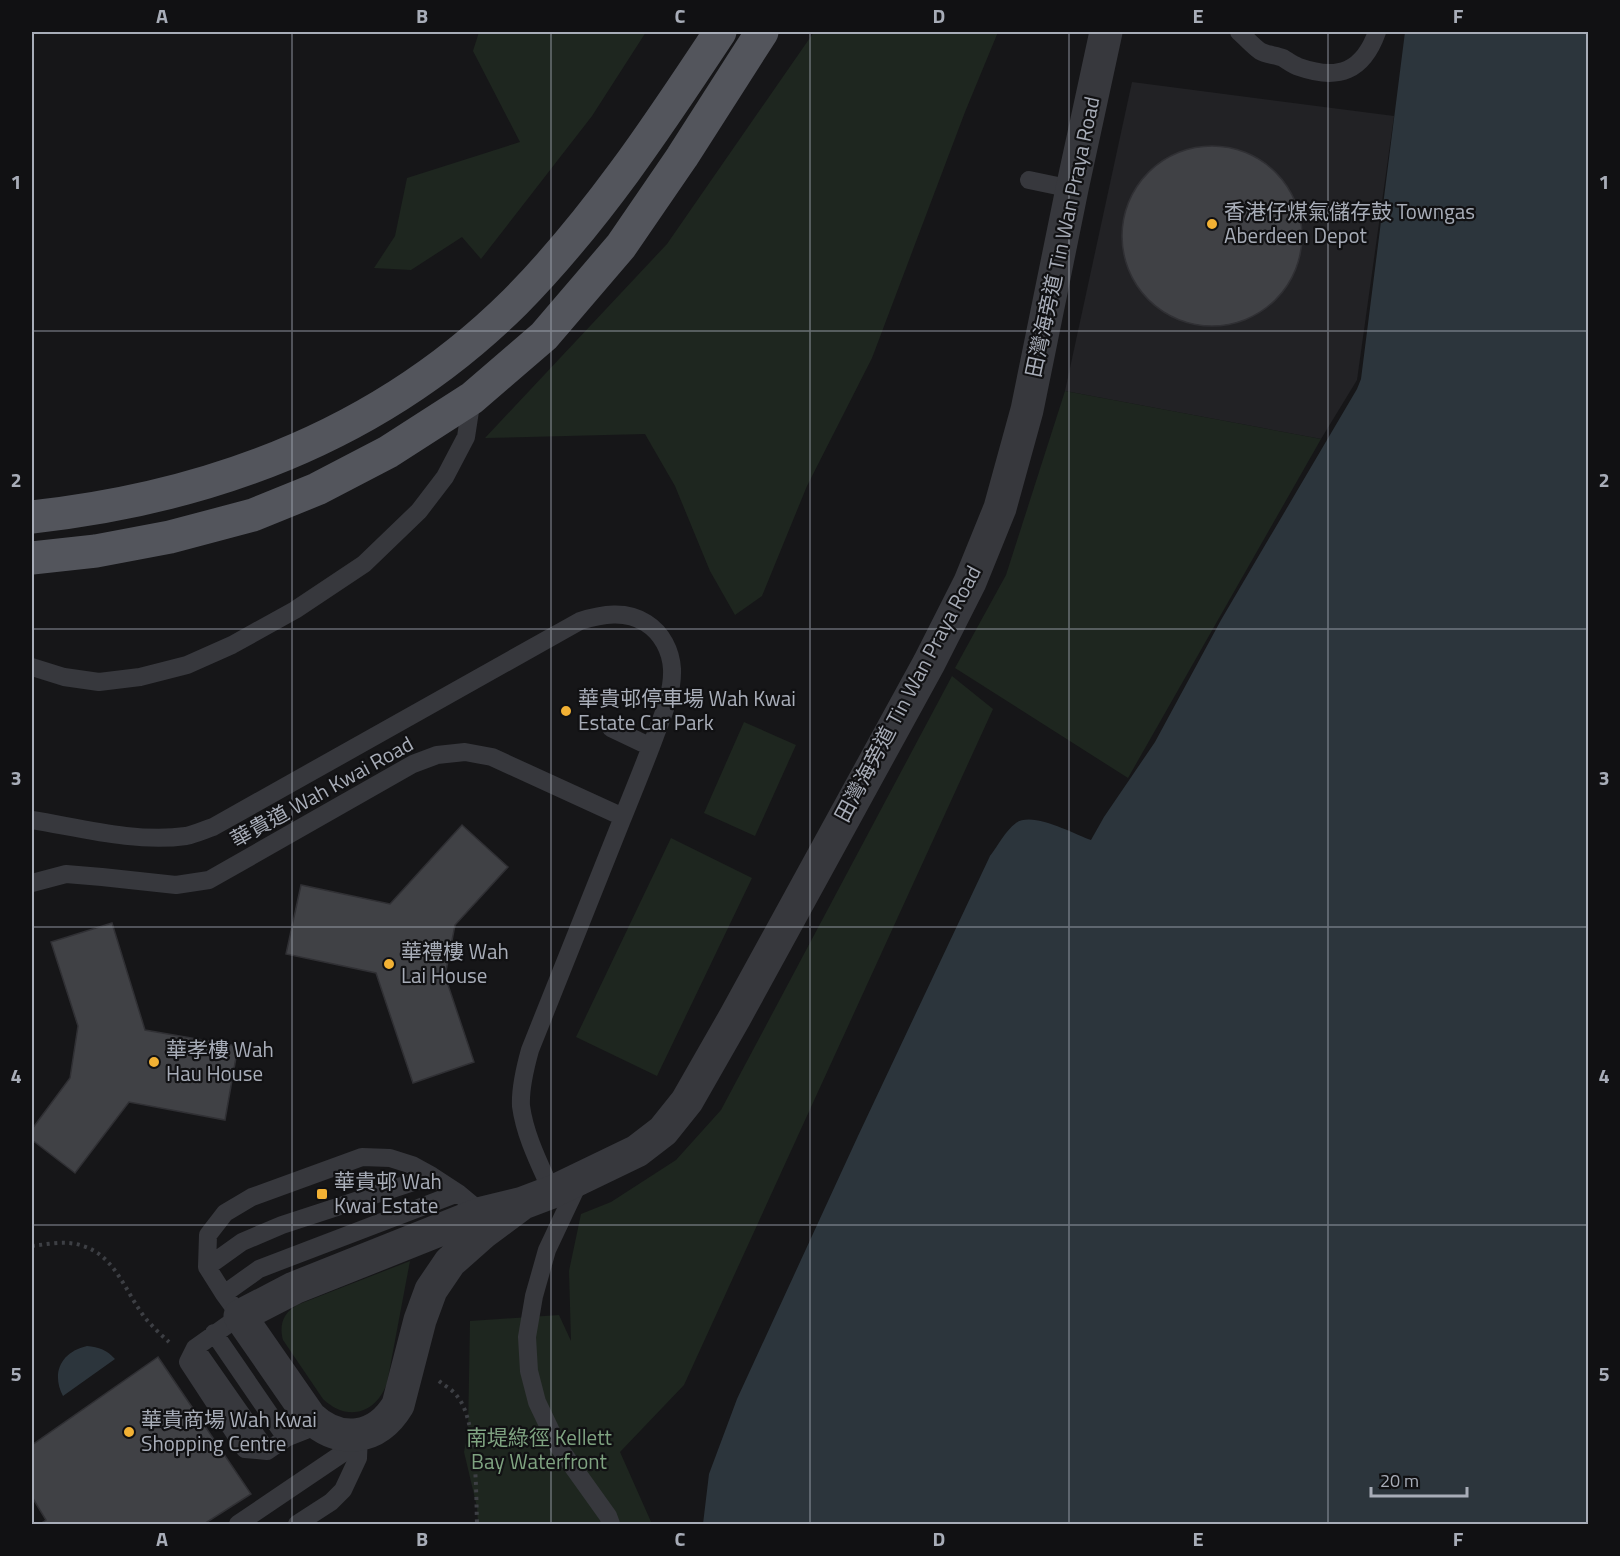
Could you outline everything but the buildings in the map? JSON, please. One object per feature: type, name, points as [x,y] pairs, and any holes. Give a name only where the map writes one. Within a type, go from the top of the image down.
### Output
[{"type":"main road","points":[[32,517],[106,506],[212,482],[257,466],[341,429],[380,408],[416,384],[484,331],[543,272],[629,166],[720,32]]},
{"type":"main road","points":[[32,558],[96,551],[171,537],[253,515],[317,489],[388,452],[472,398],[544,336],[621,246],[682,157],[762,32]]},
{"type":"street","name":"田灣海旁道 Tin Wan Praya Road","points":[[359,1435],[382,1425],[392,1416],[398,1405],[420,1320],[431,1290],[450,1262],[484,1232],[552,1191],[637,1151],[663,1131],[687,1101],[924,673],[970,582],[1000,508],[1028,410],[1106,32]]},
{"type":"street","name":"田灣海旁道 Tin Wan Praya Road","points":[[232,1305],[294,1288],[470,1203],[552,1191]]},
{"type":"street","points":[[232,1305],[310,1417],[319,1425],[338,1434],[359,1435]]},
{"type":"lane","points":[[1239,32],[1262,52],[1282,57],[1298,66],[1335,73],[1347,71],[1362,60],[1371,48],[1377,32]]},
{"type":"lane","points":[[1029,180],[1072,189]]},
{"type":"lane","points":[[32,667],[99,682],[140,677],[187,665],[232,645],[295,610],[364,564],[419,511],[445,477],[466,437],[472,398]]},
{"type":"lane","points":[[32,820],[139,836],[162,838],[188,836],[213,827],[580,621],[599,615],[621,614],[639,618],[656,629],[667,646],[672,668],[670,692],[651,747],[530,1050],[523,1077],[521,1106],[528,1136],[552,1191],[547,1250],[534,1296],[527,1337],[529,1371],[537,1402],[558,1446],[608,1516],[610,1524]]},
{"type":"lane","points":[[611,728],[651,747]]},
{"type":"lane","name":"華貴道 Wah Kwai Road","points":[[32,883],[66,874],[176,885],[209,880],[413,764],[437,755],[465,752],[492,757],[623,817]]},
{"type":"lane","points":[[319,1425],[286,1438],[267,1451],[195,1348],[214,1333],[232,1305],[207,1267],[208,1235],[225,1213],[252,1197],[362,1157],[390,1158],[412,1165],[470,1203]]},
{"type":"lane","points":[[207,1267],[242,1242],[282,1225],[432,1176]]},
{"type":"lane","points":[[214,1333],[286,1438]]},
{"type":"lane","points":[[238,1524],[340,1455],[359,1435]]},
{"type":"lane","points":[[297,1524],[331,1502],[343,1490],[358,1458],[359,1435]]},
{"type":"path","points":[[32,1246],[56,1243],[83,1245],[105,1258],[122,1279],[147,1320],[176,1349]]},
{"type":"path","points":[[439,1381],[457,1396],[473,1438],[477,1524]]},
{"type":"shaded area","points":[[1405,32],[1588,32],[1588,1524],[703,1524],[709,1474],[737,1399],[990,856],[1008,830],[1023,820],[1042,822],[1091,840],[1155,742],[1221,620],[1357,389],[1361,379]]},
{"type":"shaded area","points":[[1132,82],[1394,116],[1357,380],[1321,439],[1065,391]]},
{"type":"shaded area","points":[[87,1346],[109,1353],[115,1359],[63,1396],[58,1379],[61,1365],[71,1353]]},
{"type":"green space","points":[[479,32],[646,32],[592,116],[481,259],[462,237],[411,270],[374,268],[395,236],[407,178],[520,142],[473,51]]},
{"type":"green space","points":[[814,32],[998,32],[965,112],[872,358],[807,486],[762,596],[735,615],[710,571],[675,486],[645,434],[485,438],[667,244]]},
{"type":"green space","points":[[1065,391],[1321,439],[1128,778],[955,668],[1006,575]]},
{"type":"green space","name":"南堤綠徑 Kellett Bay Waterfront","points":[[952,676],[993,709],[684,1385],[620,1452],[652,1524],[478,1524],[477,1507],[464,1452],[468,1433],[470,1321],[559,1315],[571,1341],[569,1271],[581,1214],[611,1202],[676,1160],[721,1110]]},
{"type":"green space","points":[[744,722],[796,745],[755,836],[704,813]]},
{"type":"green space","points":[[671,838],[752,878],[657,1076],[576,1037]]},
{"type":"green space","points":[[410,1261],[387,1383],[376,1402],[368,1408],[360,1411],[342,1411],[323,1399],[283,1340],[283,1320],[297,1305]]},
{"type":"place","name":"香港仔煤氣儲存鼓 Towngas Aberdeen Depot","points":[[1212,224]]},
{"type":"place","name":"華貴邨停車場 Wah Kwai Estate Car Park","points":[[566,711]]},
{"type":"place","name":"華禮樓 Wah Lai House","points":[[389,964]]},
{"type":"place","name":"華孝樓 Wah Hau House","points":[[154,1062]]},
{"type":"place","name":"華貴邨 Wah Kwai Estate","points":[[322,1194]]},
{"type":"place","name":"華貴商場 Wah Kwai Shopping Centre","points":[[129,1432]]}]
